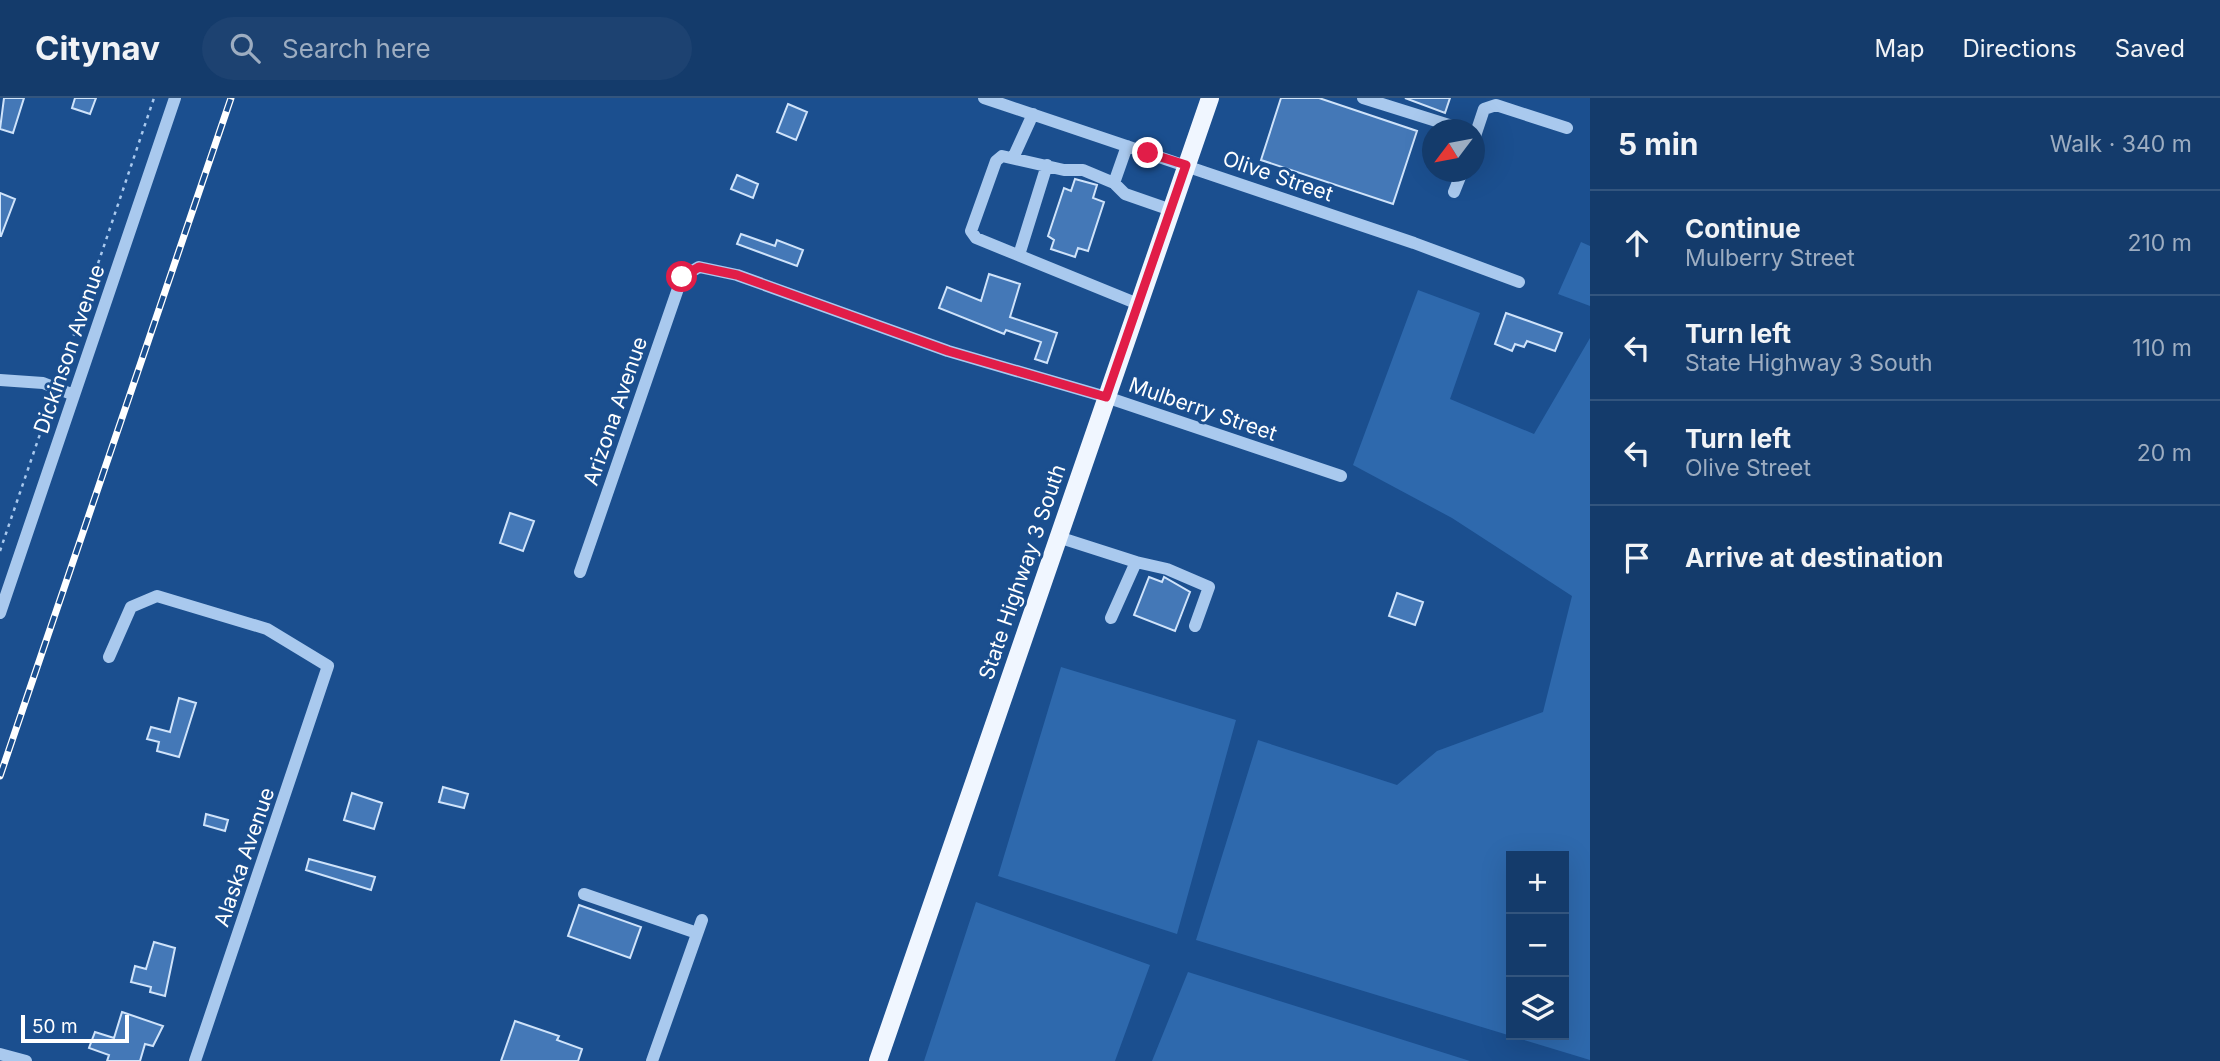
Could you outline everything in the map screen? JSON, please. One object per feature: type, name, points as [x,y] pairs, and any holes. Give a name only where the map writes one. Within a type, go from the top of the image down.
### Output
[{"type":"main road","name":"State Highway 3 South","points":[[878,1061],[1210,98]]},
{"type":"street","name":"Dickinson Avenue","points":[[0,613],[175,98]]},
{"type":"street","name":"Olive Street","points":[[984,98],[1186,165],[1519,282]]},
{"type":"street","points":[[1363,98],[1429,119]]},
{"type":"street","points":[[1479,119],[1484,109],[1496,105],[1567,128]]},
{"type":"street","points":[[1013,158],[1033,114]]},
{"type":"street","points":[[1114,183],[1127,146]]},
{"type":"street","points":[[1138,304],[976,238],[971,231],[996,161],[1002,156],[1083,170],[1114,183],[1125,194],[1171,210]]},
{"type":"street","points":[[1019,255],[1047,165]]},
{"type":"street","points":[[1454,192],[1458,182]]},
{"type":"street","name":"Mulberry Street","points":[[694,270],[699,267],[737,275],[948,351],[1106,397],[1341,476]]},
{"type":"street","name":"Arizona Avenue","points":[[580,572],[682,277],[694,270]]},
{"type":"street","points":[[0,380],[43,383],[74,395]]},
{"type":"street","points":[[1058,537],[1167,569],[1209,587],[1195,625]]},
{"type":"street","points":[[1111,618],[1136,562]]},
{"type":"street","name":"Alaska Avenue","points":[[109,657],[131,607],[157,596],[267,629],[328,666],[195,1061]]},
{"type":"street","points":[[584,894],[697,933]]},
{"type":"street","points":[[653,1061],[702,920]]},
{"type":"street","points":[[0,1054],[26,1061]]},
{"type":"path","points":[[0,551],[154,98]]},
{"type":"shaded area","points":[[1581,242],[1590,246],[1590,306],[1558,294]]},
{"type":"shaded area","points":[[1418,290],[1480,313],[1450,399],[1534,434],[1590,338],[1590,1060],[1524,1040],[1569,1040],[1569,851],[1506,851],[1506,1034],[1196,940],[1258,740],[1397,785],[1437,751],[1543,712],[1572,596],[1452,518],[1353,465]]},
{"type":"shaded area","points":[[1061,667],[1236,720],[1177,934],[998,876]]},
{"type":"shaded area","points":[[976,902],[1150,965],[1115,1061],[924,1061]]},
{"type":"shaded area","points":[[1188,972],[1470,1061],[1152,1061]]},
{"type":"building","points":[[4,98],[24,98],[13,133],[0,129]]},
{"type":"building","points":[[75,98],[96,98],[90,114],[72,108]]},
{"type":"building","points":[[1281,98],[1319,98],[1417,131],[1393,204],[1261,160]]},
{"type":"building","points":[[1405,98],[1450,98],[1445,113]]},
{"type":"building","points":[[788,104],[807,112],[796,140],[777,132]]},
{"type":"building","points":[[737,175],[758,184],[753,198],[731,189]]},
{"type":"building","points":[[1075,179],[1097,185],[1093,198],[1104,202],[1088,251],[1078,248],[1075,257],[1051,249],[1054,240],[1048,236],[1064,188],[1071,191]]},
{"type":"building","points":[[0,193],[15,199],[1,236],[0,236]]},
{"type":"building","points":[[741,234],[775,246],[777,240],[803,250],[797,266],[737,244]]},
{"type":"building","points":[[989,274],[1020,284],[1010,317],[1057,333],[1047,363],[1035,359],[1041,342],[1006,330],[1004,334],[939,308],[947,287],[981,301]]},
{"type":"building","points":[[1506,313],[1562,333],[1555,351],[1527,341],[1524,347],[1515,344],[1512,351],[1495,344]]},
{"type":"building","points":[[510,513],[534,521],[523,551],[500,543]]},
{"type":"building","points":[[1149,577],[1162,582],[1164,577],[1190,592],[1175,631],[1134,615]]},
{"type":"building","points":[[1397,593],[1423,602],[1415,625],[1389,616]]},
{"type":"building","points":[[179,698],[196,703],[179,757],[157,751],[159,742],[147,739],[151,727],[170,732]]},
{"type":"building","points":[[443,787],[468,794],[464,808],[439,802]]},
{"type":"building","points":[[352,793],[382,803],[374,829],[344,820]]},
{"type":"building","points":[[206,814],[228,820],[225,831],[204,825]]},
{"type":"building","points":[[309,859],[375,877],[371,890],[306,870]]},
{"type":"building","points":[[579,905],[641,927],[630,958],[568,936]]},
{"type":"building","points":[[154,942],[175,948],[165,996],[150,992],[151,987],[131,982],[135,966],[146,969]]},
{"type":"building","points":[[122,1012],[163,1026],[153,1046],[145,1044],[140,1061],[107,1061],[109,1055],[89,1048],[95,1032],[114,1038]]},
{"type":"building","points":[[515,1021],[559,1036],[557,1040],[582,1049],[578,1061],[501,1061]]},
{"type":"railway","points":[[0,776],[231,98]]},
{"type":"route","points":[[682,277],[699,267],[737,275],[948,351],[1106,397],[1186,165],[1148,153]]}]
